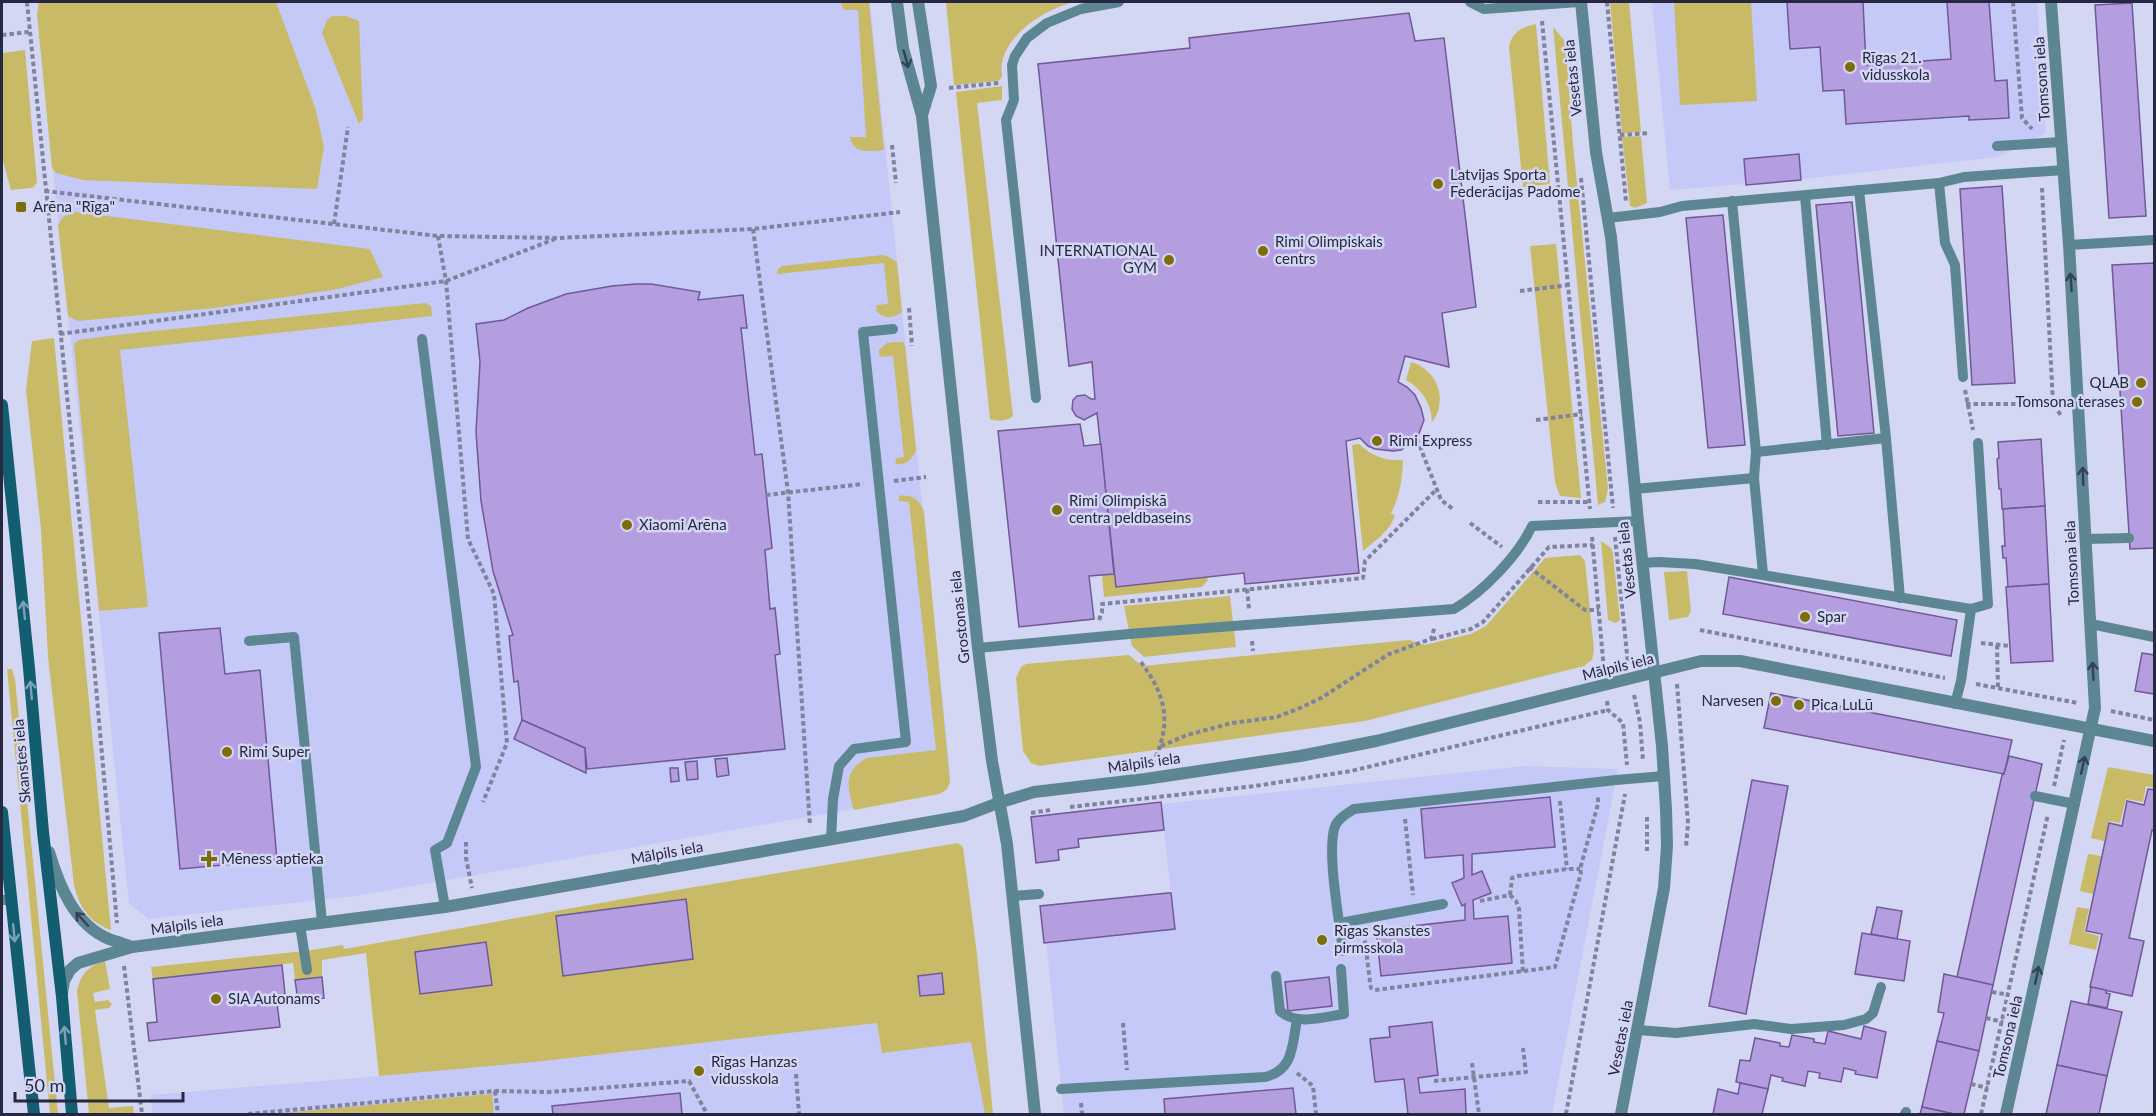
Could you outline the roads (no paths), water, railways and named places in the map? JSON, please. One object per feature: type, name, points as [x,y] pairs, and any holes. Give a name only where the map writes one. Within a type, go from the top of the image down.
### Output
[{"type":"main road","name":"Skanstes iela","points":[[2,405],[72,1114]]},
{"type":"main road","name":"Skanstes iela","points":[[2,812],[6,900],[34,1114]]},
{"type":"street","name":"Grostonas iela","points":[[897,2],[903,48],[922,116],[978,648],[998,802],[1007,844],[1035,1114]]},
{"type":"street","name":"Grostonas iela","points":[[918,2],[931,86],[922,116]]},
{"type":"street","name":"Vesetas iela","points":[[1580,2],[1596,152],[1608,218],[1664,776],[1666,867],[1622,1114]]},
{"type":"street","name":"Tomsona iela","points":[[2006,1114],[2095,708],[2069,245],[2051,2]]},
{"type":"street","name":"Mālpils iela","points":[[62,997],[67,975],[78,963],[132,947],[445,907],[964,816],[998,802],[1034,792],[1145,779],[1300,756],[1376,741],[1701,661],[1740,661],[2154,741]]},
{"type":"street","name":"Mālpils iela","points":[[43,832],[54,870],[78,916],[87,925],[109,939],[132,947]]},
{"type":"lane","points":[[1036,398],[1006,120],[1014,100],[1012,65],[1027,38],[1047,23],[1081,9],[1119,2]]},
{"type":"lane","points":[[1470,2],[1484,9],[1580,2]]},
{"type":"lane","points":[[1997,146],[2061,142]]},
{"type":"lane","points":[[1608,218],[1660,212],[1682,206],[1939,183],[1964,177],[2064,170]]},
{"type":"lane","points":[[1939,183],[1945,243],[1955,265],[1963,377]]},
{"type":"lane","points":[[1859,190],[1886,438],[1900,598]]},
{"type":"lane","points":[[1805,196],[1827,444]]},
{"type":"lane","points":[[1732,201],[1756,452],[1754,478],[1763,574]]},
{"type":"lane","points":[[2069,245],[2154,240]]},
{"type":"lane","points":[[831,840],[833,799],[839,765],[854,749],[906,742],[863,332],[893,329]]},
{"type":"lane","points":[[422,339],[476,767],[447,843],[435,850],[445,907]]},
{"type":"lane","points":[[1756,452],[1886,438]]},
{"type":"lane","points":[[1642,564],[1659,562],[1695,564],[1971,609],[1988,604],[1978,443]]},
{"type":"lane","points":[[1635,489],[1754,478]]},
{"type":"lane","points":[[978,648],[1454,609],[1471,600],[1513,555],[1526,539],[1532,526],[1638,521]]},
{"type":"lane","points":[[2086,539],[2129,538]]},
{"type":"lane","points":[[1955,704],[1961,681],[1971,609]]},
{"type":"lane","points":[[2091,624],[2154,637]]},
{"type":"lane","points":[[249,641],[294,637],[322,922]]},
{"type":"lane","points":[[1343,951],[1332,852],[1337,823],[1354,809],[1664,776]]},
{"type":"lane","points":[[2035,796],[2075,804]]},
{"type":"lane","points":[[1012,896],[1039,894]]},
{"type":"lane","points":[[1340,922],[1363,920],[1443,904]]},
{"type":"lane","points":[[300,925],[307,970]]},
{"type":"lane","points":[[1276,976],[1280,1011],[1287,1017],[1297,1020],[1344,1014],[1341,969]]},
{"type":"lane","points":[[1638,1030],[1676,1033],[1754,1024],[1791,1029],[1844,1025],[1866,1019],[1873,1013],[1877,1007],[1881,987]]},
{"type":"lane","points":[[1061,1089],[1265,1077],[1277,1074],[1287,1065],[1297,1020]]},
{"type":"place","name":"Rīgas 21. vidusskola","points":[[1850,67]]},
{"type":"place","name":"Latvijas Sporta Federācijas Padome","points":[[1438,184]]},
{"type":"place","name":"Arēna \"Rīga\"","points":[[21,207]]},
{"type":"place","name":"Rimi Olimpiskais centrs","points":[[1263,251]]},
{"type":"place","name":"INTERNATIONAL GYM","points":[[1169,260]]},
{"type":"place","name":"QLAB","points":[[2141,383]]},
{"type":"place","name":"Tomsona terases","points":[[2137,402]]},
{"type":"place","name":"Rimi Express","points":[[1377,441]]},
{"type":"place","name":"Rimi Olimpiskā centra peldbaseins","points":[[1057,510]]},
{"type":"place","name":"Xiaomi Arēna","points":[[627,525]]},
{"type":"place","name":"Spar","points":[[1805,617]]},
{"type":"place","name":"Narvesen","points":[[1776,701]]},
{"type":"place","name":"Pica LuLū","points":[[1799,705]]},
{"type":"place","name":"Rimi Super","points":[[227,752]]},
{"type":"place","name":"Mēness aptieka","points":[[209,859]]},
{"type":"place","name":"Rīgas Skanstes pirmsskola","points":[[1322,940]]},
{"type":"place","name":"SIA Autonams","points":[[216,999]]},
{"type":"place","name":"Rīgas Hanzas vidusskola","points":[[699,1071]]}]
